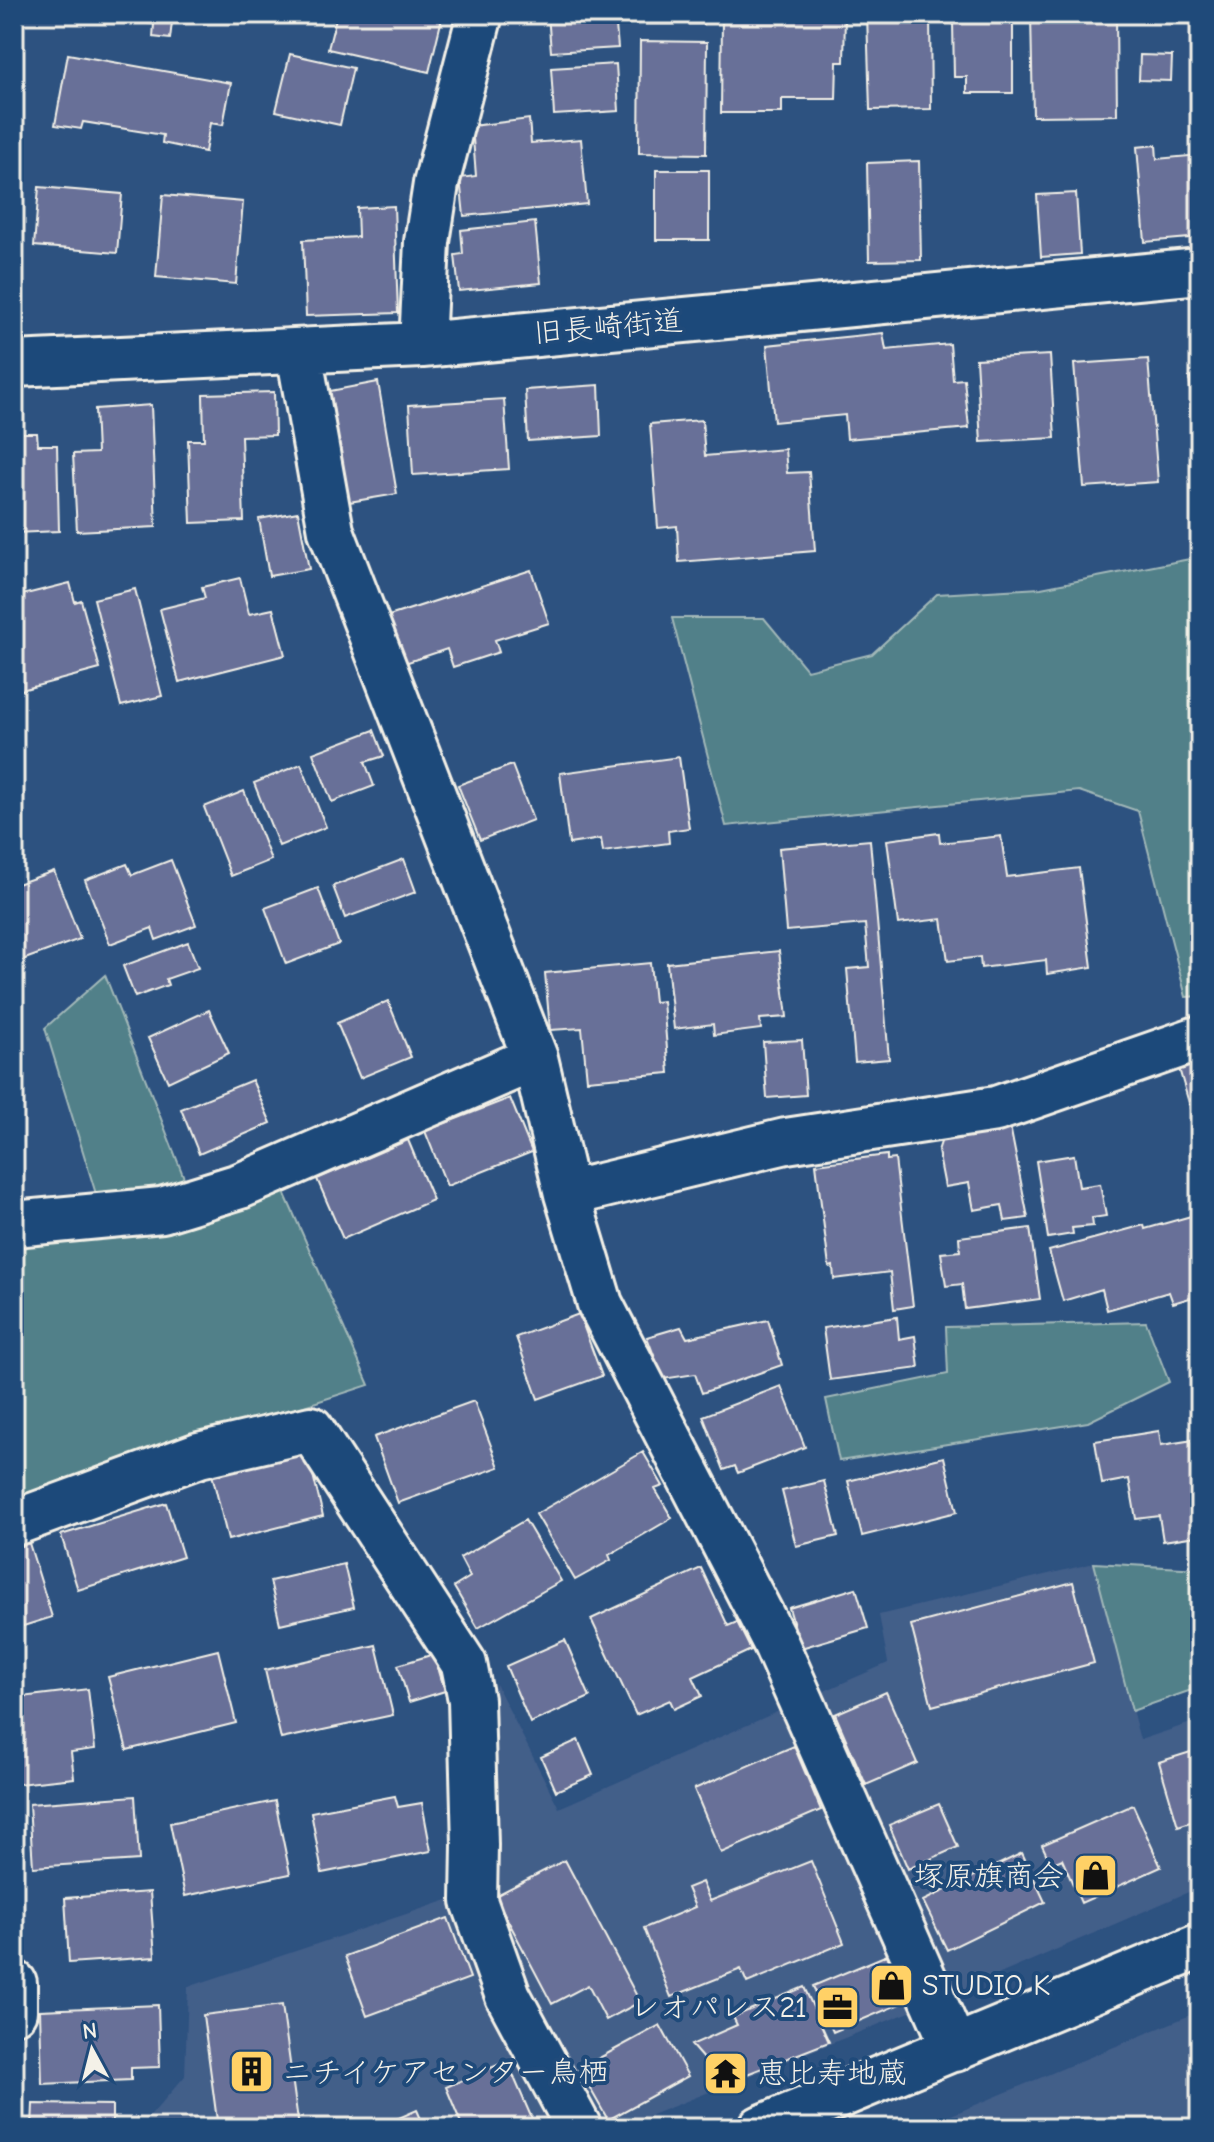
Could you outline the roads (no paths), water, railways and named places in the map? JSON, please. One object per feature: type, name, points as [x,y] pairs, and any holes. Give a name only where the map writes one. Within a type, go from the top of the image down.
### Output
[{"type":"street","points":[[422,345],[427,242],[436,184],[480,14]]},
{"type":"street","name":"旧長崎街道","points":[[14,364],[422,345],[1200,271]]},
{"type":"street","points":[[299,352],[331,531],[535,1058],[567,1194],[600,1304],[775,1642],[955,2049]]},
{"type":"street","points":[[567,1194],[786,1141],[996,1109],[1200,1038]]},
{"type":"street","points":[[14,1224],[162,1210],[240,1186],[535,1058]]},
{"type":"street","points":[[14,1523],[199,1455],[311,1429],[464,1664],[471,1700],[474,1901],[508,1996],[579,2128]]},
{"type":"street","points":[[761,2128],[1200,1946]]},
{"type":"street","points":[[14,1983],[14,2011]]},
{"type":"place","name":"塚原旗商会","points":[[1095,1876]]},
{"type":"place","name":"STUDIO K","points":[[891,1985]]},
{"type":"place","name":"レオパレス21","points":[[838,2007]]},
{"type":"place","name":"ニチイケアセンター鳥栖","points":[[251,2072]]},
{"type":"place","name":"恵比寿地蔵","points":[[726,2073]]}]
